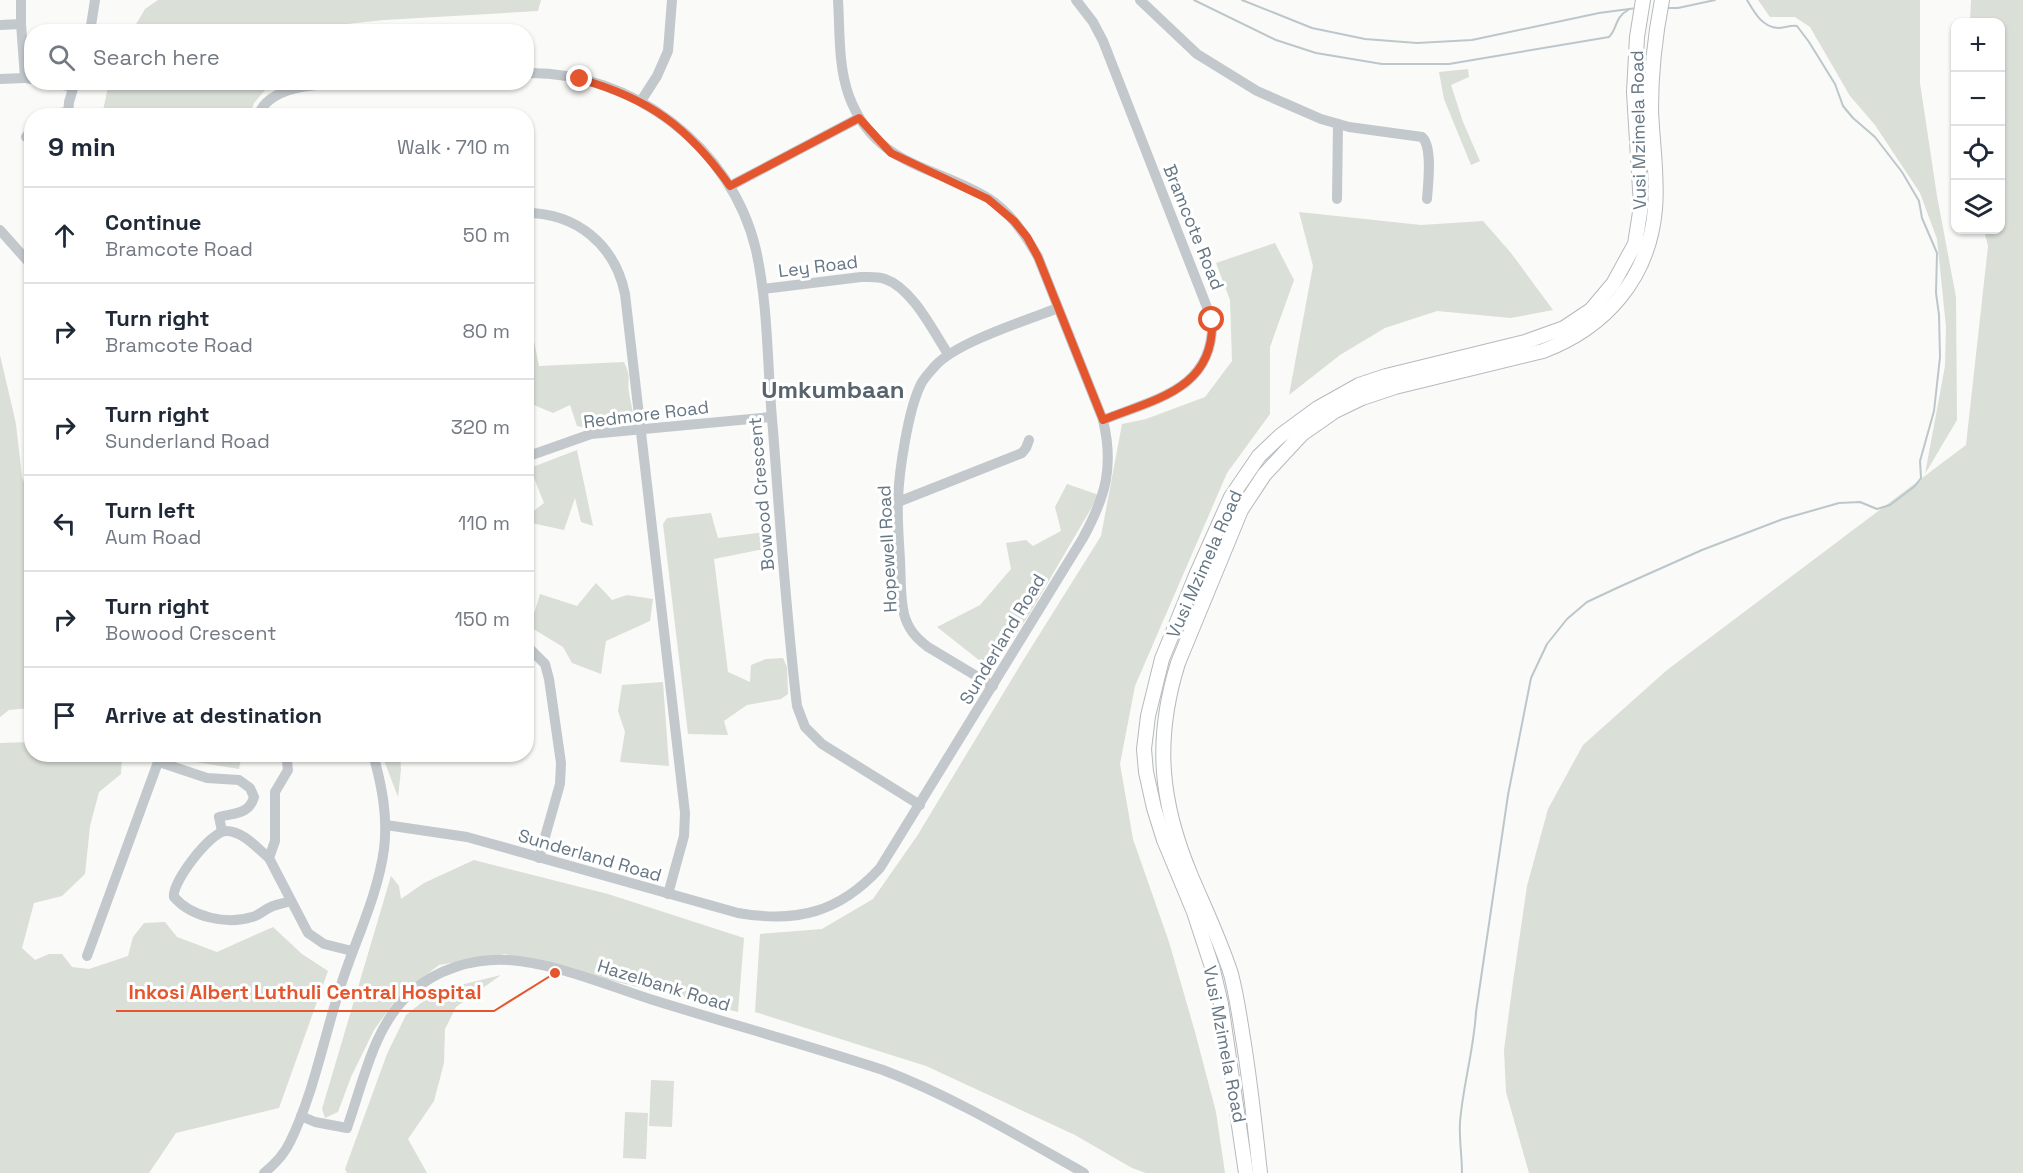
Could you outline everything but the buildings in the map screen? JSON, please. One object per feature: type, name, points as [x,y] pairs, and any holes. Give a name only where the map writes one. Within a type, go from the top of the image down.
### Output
[{"type":"main road","name":"Vusi Mzimela Road","points":[[1246,1173],[1221,1004],[1213,970],[1194,912],[1157,819],[1146,772],[1144,749],[1148,716],[1162,659],[1231,497],[1259,456],[1280,436],[1318,408],[1359,385],[1386,376],[1525,342],[1563,328],[1591,310],[1613,284],[1635,244],[1641,206],[1635,110],[1637,37],[1643,0]]},
{"type":"main road","name":"Vusi Mzimela Road","points":[[1260,1173],[1246,1054],[1235,992],[1216,932],[1178,842],[1164,783],[1162,737],[1171,685],[1178,663],[1241,510],[1264,475],[1302,434],[1335,411],[1362,398],[1395,387],[1543,351],[1559,345],[1593,325],[1608,311],[1635,277],[1646,255],[1655,210],[1656,175],[1651,90],[1656,34],[1662,0]]},
{"type":"street","points":[[21,0],[24,47]]},
{"type":"street","points":[[91,24],[95,0]]},
{"type":"street","points":[[641,101],[657,76],[668,51],[672,0]]},
{"type":"street","name":"Sunderland Road","points":[[386,825],[466,837],[738,913],[778,918],[813,913],[845,899],[880,868],[1098,511],[1105,491],[1108,472],[1107,438],[1103,420],[1038,257],[1027,237],[1008,215],[988,199],[891,153],[859,118],[844,74],[838,0]]},
{"type":"street","name":"Bramcote Road","points":[[1076,0],[1093,22],[1103,41],[1212,320],[1208,355],[1201,368],[1191,379],[1174,391],[1103,420]]},
{"type":"street","points":[[1140,0],[1187,46],[1211,64],[1257,91],[1338,124],[1422,137],[1426,141],[1428,156],[1427,199]]},
{"type":"street","points":[[0,25],[21,24]]},
{"type":"street","name":"Bowood Crescent","points":[[534,73],[580,79],[607,86],[641,101],[687,134],[730,186],[752,237],[763,290],[771,417],[795,691],[799,714],[805,727],[822,744],[920,805]]},
{"type":"street","points":[[0,80],[24,78]]},
{"type":"street","points":[[69,108],[73,90]]},
{"type":"street","points":[[262,108],[272,98],[286,90]]},
{"type":"street","points":[[730,186],[859,118]]},
{"type":"street","points":[[1337,199],[1338,124]]},
{"type":"street","points":[[534,214],[556,216],[592,236],[609,253],[619,269],[625,294],[685,813],[684,836],[668,894]]},
{"type":"street","points":[[0,230],[24,257]]},
{"type":"street","name":"Ley Road","points":[[763,290],[861,277],[887,279],[909,296],[948,354]]},
{"type":"street","name":"Hopewell Road","points":[[993,686],[923,643],[910,628],[904,615],[898,502],[900,477],[916,398],[927,376],[948,354],[963,346],[1058,308]]},
{"type":"street","name":"Redmore Road","points":[[534,454],[591,434],[771,417]]},
{"type":"street","points":[[898,502],[1022,453],[1029,440]]},
{"type":"street","points":[[534,653],[545,664],[549,679],[561,763],[560,784],[539,858]]},
{"type":"street","points":[[87,956],[159,762]]},
{"type":"street","points":[[169,762],[207,778],[234,779],[250,788],[254,800],[248,808],[239,813],[219,817],[222,831]]},
{"type":"street","points":[[269,858],[275,841],[275,792],[288,770],[287,762]]},
{"type":"street","points":[[264,1173],[283,1155],[302,1116],[352,951],[374,894],[384,851],[386,825],[375,762]]},
{"type":"street","points":[[291,901],[273,906],[255,916],[238,919],[197,915],[176,900],[173,894],[174,888],[209,840],[222,831],[228,831],[243,836],[269,858],[312,938],[324,944],[352,951]]},
{"type":"street","name":"Hazelbank Road","points":[[302,1116],[315,1122],[347,1128],[386,1022],[409,994],[425,981],[453,967],[490,960],[511,960],[573,974],[883,1070],[918,1083],[961,1104],[1084,1173]]},
{"type":"shaded area","points":[[158,0],[541,0],[538,11],[346,24],[136,24],[145,9]]},
{"type":"shaded area","points":[[1758,0],[1920,0],[1920,83],[1937,196],[1956,297],[1957,420],[1925,474],[1945,366],[1946,327],[1937,239],[1920,193],[1875,125],[1850,96],[1810,27],[1795,17],[1770,17]]},
{"type":"shaded area","points":[[1971,0],[2023,0],[2023,1173],[1529,1173],[1506,1092],[1504,1050],[1527,886],[1548,809],[1583,745],[1667,670],[1966,445],[1988,246],[1985,234],[2005,234],[2005,18],[1970,18]]},
{"type":"shaded area","points":[[1468,69],[1469,77],[1451,85],[1463,122],[1480,161],[1471,165],[1444,99],[1439,72]]},
{"type":"shaded area","points":[[107,90],[265,90],[252,108],[103,108]]},
{"type":"shaded area","points":[[1299,212],[1421,225],[1483,221],[1511,253],[1553,310],[1511,318],[1437,311],[1385,328],[1340,355],[1289,395],[1313,266]]},
{"type":"shaded area","points":[[1275,243],[1294,280],[1270,347],[1270,414],[1227,473],[1135,686],[1120,764],[1133,839],[1169,942],[1216,1112],[1225,1173],[1146,1173],[1132,1168],[1075,1135],[926,1066],[755,1012],[760,934],[822,929],[873,899],[917,836],[1101,536],[1122,424],[1146,419],[1205,397],[1232,361],[1230,300],[1216,263]]},
{"type":"shaded area","points":[[534,341],[539,366],[624,362],[629,375],[631,422],[604,428],[590,428],[577,426],[570,405],[553,413],[534,405]]},
{"type":"shaded area","points":[[0,355],[16,424],[24,482],[24,709],[9,710],[0,717]]},
{"type":"shaded area","points":[[577,450],[593,526],[581,522],[575,498],[564,530],[534,524],[534,511],[544,503],[534,478],[534,466]]},
{"type":"shaded area","points":[[1067,484],[1099,495],[1030,613],[996,664],[989,668],[937,627],[980,605],[1011,569],[1006,543],[1026,540],[1033,546],[1061,531],[1055,507]]},
{"type":"shaded area","points":[[711,513],[718,538],[766,532],[771,539],[769,548],[714,559],[728,672],[750,682],[751,665],[766,659],[783,658],[787,667],[788,694],[781,699],[747,705],[724,721],[728,735],[688,734],[663,524],[667,518]]},
{"type":"shaded area","points":[[596,583],[612,600],[627,595],[653,599],[650,621],[606,641],[601,674],[572,663],[563,647],[534,629],[534,614],[540,594],[577,606]]},
{"type":"shaded area","points":[[663,682],[669,766],[620,762],[625,732],[618,711],[622,685]]},
{"type":"shaded area","points":[[24,742],[24,762],[122,762],[121,774],[99,792],[90,826],[85,874],[62,896],[34,903],[22,948],[35,960],[49,954],[62,954],[72,967],[89,969],[128,956],[133,937],[144,923],[165,922],[177,937],[217,952],[273,927],[302,954],[328,971],[279,1108],[176,1133],[149,1173],[0,1173],[0,743]]},
{"type":"shaded area","points":[[195,762],[240,762],[239,769]]},
{"type":"shaded area","points":[[385,762],[400,762],[398,797]]},
{"type":"shaded area","points":[[474,860],[608,894],[744,938],[738,1012],[505,954],[439,965],[394,1002],[374,1030],[351,1077],[338,1112],[325,1118],[322,1109],[391,876],[399,886],[401,899],[424,883]]},
{"type":"shaded area","points":[[501,975],[456,1007],[445,1029],[444,1063],[434,1101],[408,1139],[427,1173],[347,1173],[345,1169],[387,1054],[406,1015],[436,991]]},
{"type":"shaded area","points":[[651,1080],[674,1081],[672,1127],[649,1126]]},
{"type":"shaded area","points":[[625,1112],[648,1113],[646,1159],[623,1158]]},
{"type":"waterway","points":[[1194,0],[1276,40],[1316,53],[1382,64],[1449,64],[1609,37],[1620,16],[1628,10]]},
{"type":"waterway","points":[[1242,0],[1312,28],[1365,39],[1417,43],[1472,40],[1599,13],[1637,8]]},
{"type":"waterway","points":[[1667,8],[1678,8],[1715,0]]},
{"type":"waterway","points":[[1462,1173],[1461,1108],[1508,795],[1531,678],[1547,644],[1567,619],[1587,602],[1702,550],[1783,519],[1839,503],[1860,502],[1877,509],[1890,505],[1915,486],[1921,478],[1920,461],[1934,411],[1940,357],[1936,293],[1937,253],[1922,218],[1919,201],[1902,172],[1875,137],[1843,106],[1835,84],[1797,26],[1778,28],[1767,25],[1759,18],[1747,0]]},
{"type":"place","name":"Inkosi Albert Luthuli Central Hospital","points":[[555,973]]},
{"type":"district","name":"Umkumbaan","points":[[833,389]]},
{"type":"route","points":[[580,79],[607,86],[657,111],[687,134],[730,186],[859,118],[891,153],[988,199],[1014,221],[1027,237],[1038,257],[1103,420],[1174,391],[1191,379],[1201,368],[1208,355],[1212,320]]}]
